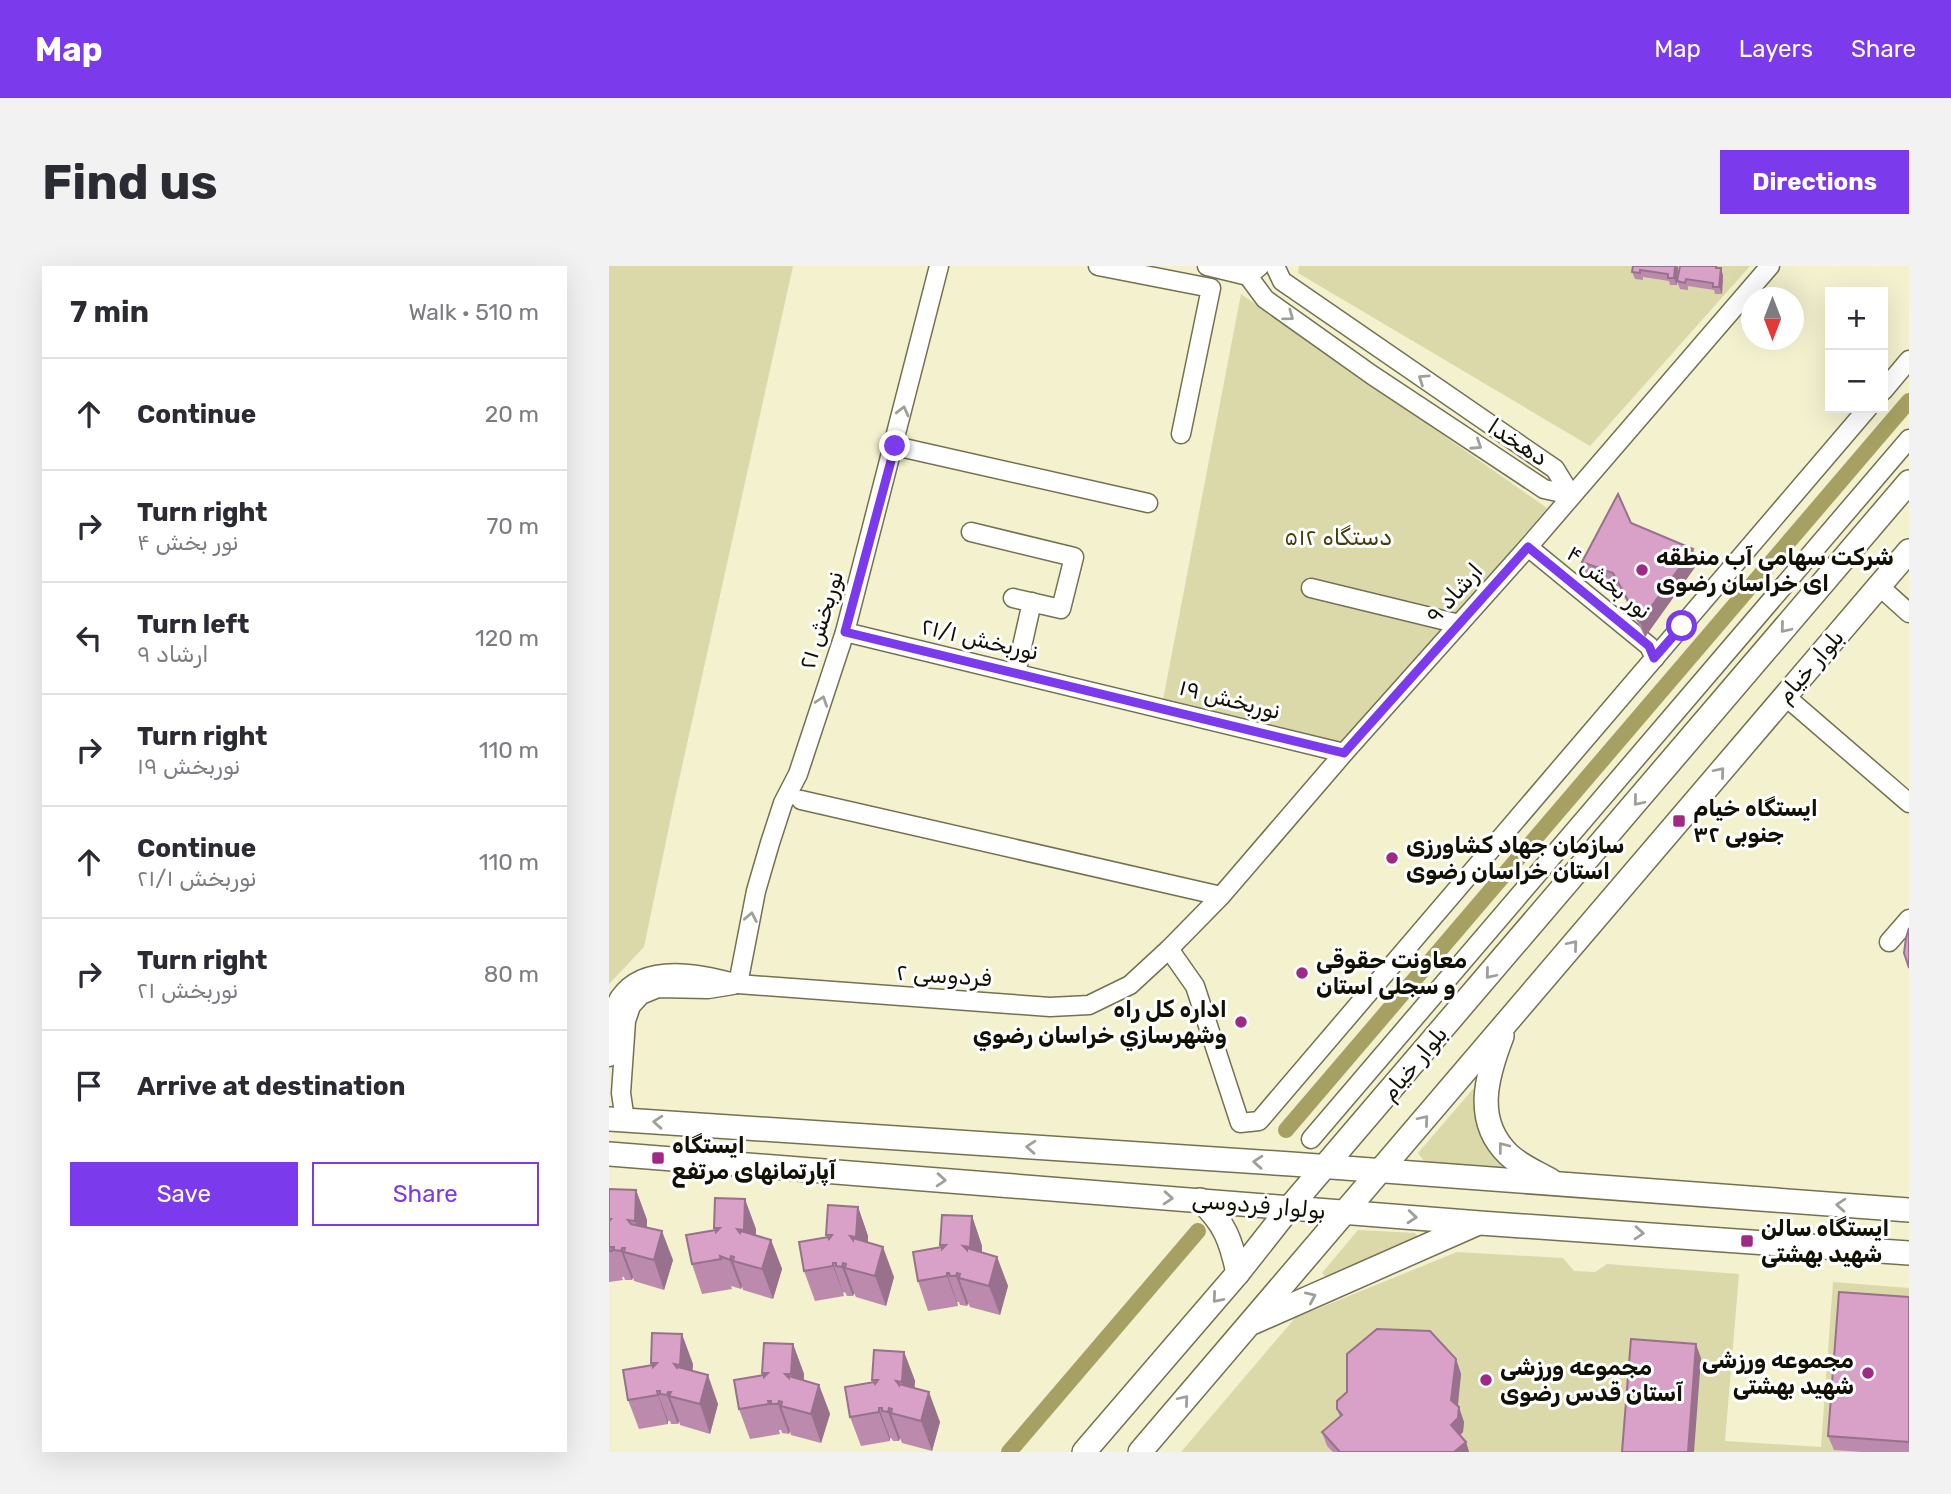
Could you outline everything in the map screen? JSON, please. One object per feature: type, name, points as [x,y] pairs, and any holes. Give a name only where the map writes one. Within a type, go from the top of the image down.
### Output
[{"type":"main road","name":"بلوار خیام","points":[[1084,1452],[1909,482]]},
{"type":"main road","name":"بلوار خیام","points":[[1140,1452],[1909,551]]},
{"type":"main road","points":[[1512,1016],[1491,1065],[1485,1091],[1488,1116],[1496,1138],[1507,1153],[1521,1164],[1559,1184]]},
{"type":"main road","name":"بولوار فردوسی","points":[[617,1120],[1327,1166],[1909,1210]]},
{"type":"main road","name":"بولوار فردوسی","points":[[609,1154],[1480,1223],[1909,1253]]},
{"type":"main road","points":[[1200,1200],[1215,1213],[1226,1230],[1238,1273]]},
{"type":"main road","points":[[1248,1324],[1480,1223]]},
{"type":"street","name":"نوربخش ۲۱","points":[[738,984],[756,891],[770,843],[783,803],[798,774],[845,632],[895,446],[939,266]]},
{"type":"street","points":[[1098,266],[1212,288],[1181,434]]},
{"type":"street","points":[[1207,266],[1251,269]]},
{"type":"street","name":"دهخدا","points":[[1275,266],[1282,281],[1555,469],[1571,495]]},
{"type":"street","name":"ارشاد ۹","points":[[1169,948],[1221,896],[1528,547],[1770,266]]},
{"type":"street","name":"دهخدا","points":[[1251,269],[1265,299],[1372,375],[1544,489],[1571,495]]},
{"type":"street","points":[[1888,385],[1909,360]]},
{"type":"street","points":[[1169,948],[1195,986],[1240,1123],[1259,1121],[1864,413]]},
{"type":"street","points":[[1311,1139],[1909,439]]},
{"type":"street","points":[[895,446],[1148,503]]},
{"type":"street","points":[[971,531],[1073,558],[1061,609],[1013,598]]},
{"type":"street","name":"نور بخش ۴","points":[[1528,547],[1649,646],[1654,658]]},
{"type":"street","points":[[1879,586],[1909,613]]},
{"type":"street","points":[[1311,588],[1459,624]]},
{"type":"street","points":[[1016,673],[1032,602]]},
{"type":"street","name":"نوربخش ۲۱/۱","points":[[845,632],[1103,693]]},
{"type":"street","name":"نوربخش ۱۹","points":[[1103,693],[1344,753]]},
{"type":"street","points":[[1785,696],[1909,803]]},
{"type":"street","points":[[801,800],[1221,896]]},
{"type":"street","points":[[1889,942],[1909,919]]},
{"type":"street","name":"فردوسی ۲","points":[[609,1057],[612,1018],[619,998],[633,983],[655,974],[707,975],[738,984],[1050,1007],[1089,1005],[1130,985],[1169,948]]},
{"type":"street","name":"فردوسی ۲","points":[[617,1120],[626,1021],[631,1006],[641,995],[658,988],[708,989],[738,984]]},
{"type":"green space","points":[[609,266],[793,266],[644,947],[609,984]]},
{"type":"green space","points":[[1299,266],[1750,266],[1590,446],[1298,273]]},
{"type":"green space","name":"۵۱۲ دستگاه","points":[[1241,294],[1547,508],[1345,747],[1162,705]]},
{"type":"green space","points":[[1474,1088],[1475,1099],[1512,1171],[1427,1165],[1418,1153]]},
{"type":"green space","points":[[1358,1230],[1415,1233],[1418,1237],[1327,1278],[1322,1273]]},
{"type":"green space","name":"مجموعه ورزشی آستان قدس رضوی","points":[[1457,1252],[1563,1258],[1574,1271],[1595,1272],[1607,1264],[1739,1274],[1725,1441],[1821,1447],[1833,1282],[1909,1288],[1909,1452],[1181,1452],[1295,1318]]},
{"type":"building","points":[[1633,266],[1675,266],[1674,278],[1668,278],[1668,274],[1640,270],[1640,273],[1632,272]]},
{"type":"building","points":[[1680,266],[1721,268],[1719,287],[1713,287],[1713,283],[1686,279],[1685,283],[1677,281]]},
{"type":"building","name":"شرکت سهامی آب منطقه ای خراسان رضوی","points":[[1618,494],[1631,523],[1693,549],[1640,622],[1613,573],[1582,562]]},
{"type":"building","points":[[1909,928],[1909,968],[1904,953]]},
{"type":"building","points":[[609,1189],[636,1190],[635,1221],[628,1220],[631,1224],[662,1231],[654,1260],[624,1252],[625,1248],[621,1251],[611,1247],[612,1251],[609,1251]]},
{"type":"building","points":[[715,1198],[745,1199],[744,1230],[737,1229],[740,1233],[741,1231],[771,1240],[762,1269],[733,1261],[734,1257],[731,1256],[730,1260],[720,1256],[721,1259],[692,1264],[686,1235],[716,1232],[720,1228],[714,1228]]},
{"type":"building","points":[[828,1205],[858,1207],[856,1237],[850,1236],[853,1240],[883,1247],[875,1276],[845,1268],[846,1264],[843,1263],[842,1267],[833,1263],[833,1266],[804,1271],[799,1242],[829,1239],[832,1235],[826,1235]]},
{"type":"building","points":[[942,1215],[972,1216],[970,1247],[963,1246],[967,1250],[997,1257],[989,1286],[959,1278],[960,1274],[957,1273],[956,1276],[947,1273],[947,1276],[918,1281],[913,1252],[942,1249],[946,1245],[940,1245]]},
{"type":"building","name":"مجموعه ورزشی شهید بهشتی","points":[[1839,1292],[1909,1297],[1909,1442],[1828,1436]]},
{"type":"building","points":[[1377,1329],[1430,1331],[1456,1359],[1451,1400],[1459,1407],[1458,1418],[1451,1425],[1466,1442],[1454,1452],[1340,1452],[1322,1432],[1342,1415],[1337,1409],[1337,1401],[1347,1392],[1347,1354]]},
{"type":"building","points":[[652,1333],[682,1334],[680,1365],[674,1364],[677,1368],[708,1375],[700,1404],[669,1396],[671,1392],[667,1395],[660,1394],[660,1391],[657,1391],[658,1395],[628,1400],[623,1370],[653,1367],[657,1363],[651,1363]]},
{"type":"building","points":[[1631,1339],[1696,1344],[1688,1452],[1622,1452]]},
{"type":"building","points":[[764,1343],[793,1344],[791,1374],[785,1374],[789,1378],[819,1385],[811,1414],[781,1406],[782,1402],[779,1401],[778,1404],[768,1401],[769,1404],[739,1409],[734,1380],[764,1377],[768,1373],[762,1373]]},
{"type":"building","points":[[874,1350],[904,1352],[902,1382],[896,1381],[899,1385],[929,1392],[921,1421],[891,1413],[892,1409],[889,1408],[888,1412],[879,1408],[879,1412],[850,1417],[845,1387],[875,1384],[878,1380],[872,1380]]},
{"type":"waterway","points":[[1286,1130],[1909,401]]},
{"type":"waterway","points":[[1009,1452],[1198,1231]]},
{"type":"place","name":"شرکت سهامی آب منطقه ای خراسان رضوی","points":[[1642,570]]},
{"type":"place","name":"ایستگاه خیام جنوبی ۳۲","points":[[1679,821]]},
{"type":"place","name":"سازمان جهاد کشاورزی استان خراسان رضوی","points":[[1392,858]]},
{"type":"place","name":"معاونت حقوقی و سجلی استان","points":[[1302,973]]},
{"type":"place","name":"اداره كل راه وشهرسازي خراسان رضوي","points":[[1241,1022]]},
{"type":"place","name":"ایستگاه آپارتمانهای مرتفع","points":[[658,1158]]},
{"type":"place","name":"ایستگاه سالن شهید بهشتی","points":[[1747,1241]]},
{"type":"place","name":"مجموعه ورزشی شهید بهشتی","points":[[1868,1373]]},
{"type":"place","name":"مجموعه ورزشی آستان قدس رضوی","points":[[1486,1380]]},
{"type":"route","points":[[895,446],[845,632],[1344,753],[1528,547],[1649,646],[1654,658],[1682,626]]}]
